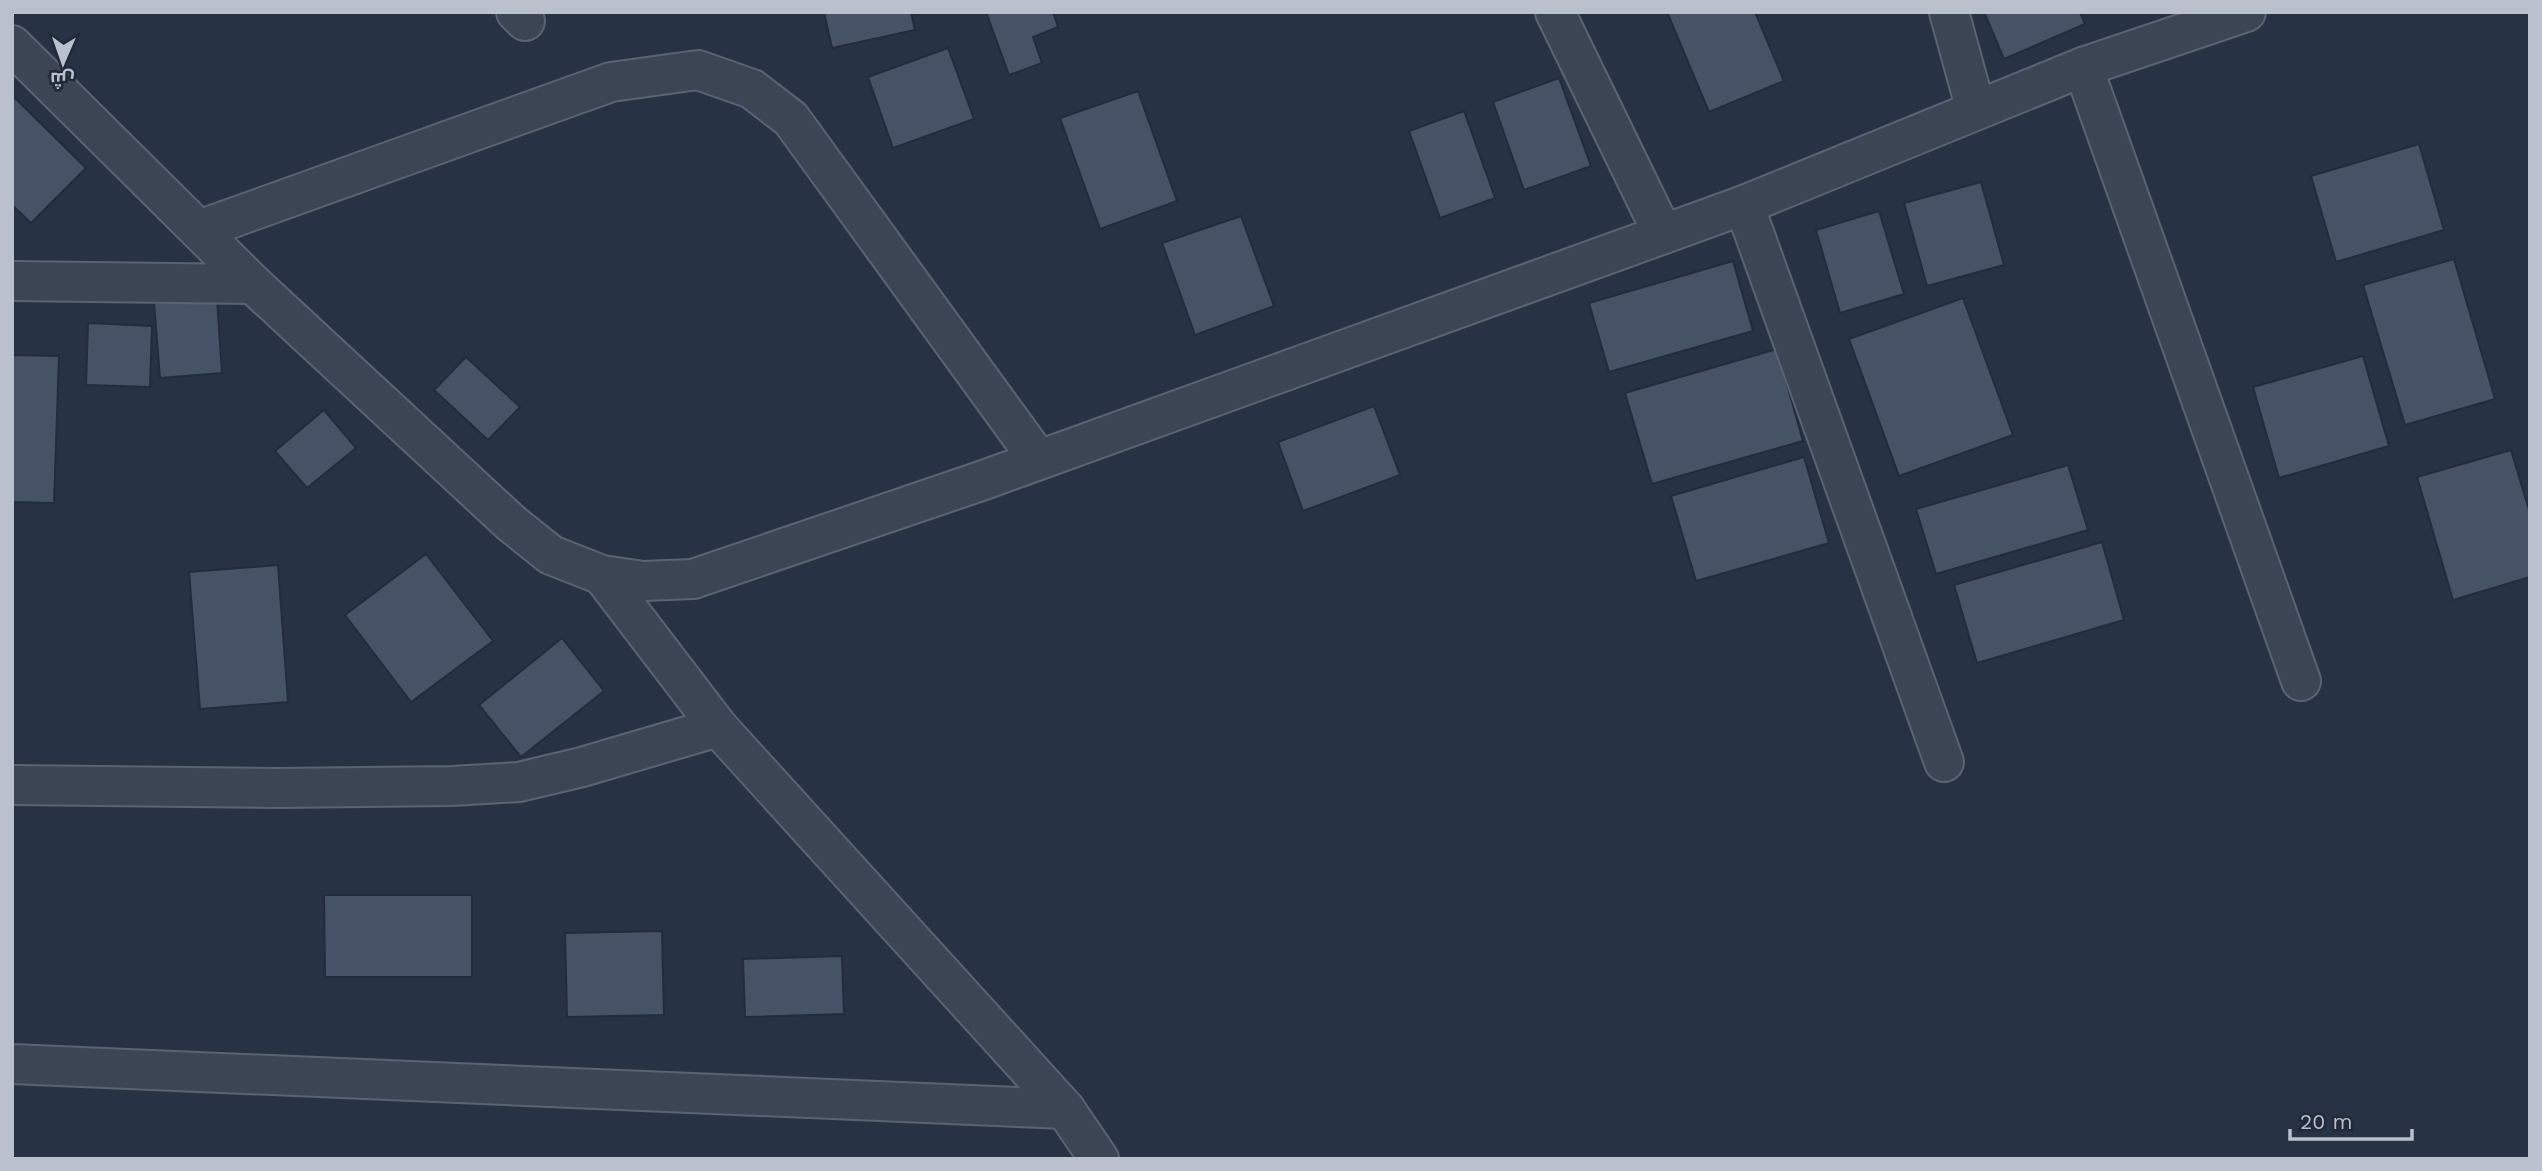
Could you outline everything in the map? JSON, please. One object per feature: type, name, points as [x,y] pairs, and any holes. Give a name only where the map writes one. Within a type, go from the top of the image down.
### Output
[{"type":"street","points":[[1555,12],[1663,234]]},
{"type":"street","points":[[1949,12],[1976,110]]},
{"type":"street","points":[[12,45],[253,284],[510,523],[551,555],[601,575],[643,581],[693,579],[981,481],[1744,205],[2083,66],[2246,12]]},
{"type":"street","points":[[2083,66],[2301,681]]},
{"type":"street","points":[[199,230],[611,82],[698,70],[752,89],[791,119],[1038,459]]},
{"type":"street","points":[[1744,205],[1944,762]]},
{"type":"street","points":[[12,281],[253,284]]},
{"type":"street","points":[[601,575],[718,727],[1065,1109],[1098,1159]]},
{"type":"street","points":[[12,785],[279,788],[452,786],[519,782],[582,767],[718,727]]},
{"type":"street","points":[[12,1064],[1065,1109]]},
{"type":"building","points":[[824,12],[911,12],[915,30],[832,48]]},
{"type":"building","points":[[986,12],[1053,12],[1058,27],[1033,37],[1042,63],[1009,75]]},
{"type":"building","points":[[1667,12],[1755,12],[1784,81],[1709,112]]},
{"type":"building","points":[[1984,12],[2080,12],[2085,24],[2004,59]]},
{"type":"building","points":[[948,48],[974,119],[893,148],[868,77]]},
{"type":"building","points":[[1559,78],[1591,166],[1524,190],[1493,102]]},
{"type":"building","points":[[1138,91],[1177,201],[1100,229],[1060,118]]},
{"type":"building","points":[[15,98],[86,168],[31,223],[12,205],[12,101]]},
{"type":"building","points":[[1464,111],[1495,198],[1440,218],[1409,131]]},
{"type":"building","points":[[2419,144],[2444,230],[2336,262],[2311,176]]},
{"type":"building","points":[[1981,182],[2004,265],[1927,286],[1904,203]]},
{"type":"building","points":[[1879,211],[1904,294],[1840,313],[1816,230]]},
{"type":"building","points":[[1241,216],[1274,306],[1195,335],[1162,243]]},
{"type":"building","points":[[2454,259],[2495,399],[2405,425],[2363,285]]},
{"type":"building","points":[[1733,261],[1753,331],[1609,372],[1589,303]]},
{"type":"building","points":[[1963,298],[2013,435],[1899,476],[1849,339]]},
{"type":"building","points":[[217,299],[222,373],[160,378],[154,303]]},
{"type":"building","points":[[88,323],[152,326],[150,387],[86,385]]},
{"type":"building","points":[[1777,349],[1803,441],[1652,484],[1625,393]]},
{"type":"building","points":[[12,355],[59,356],[54,503],[12,502]]},
{"type":"building","points":[[2363,356],[2389,446],[2279,478],[2253,387]]},
{"type":"building","points":[[466,357],[520,407],[488,440],[434,390]]},
{"type":"building","points":[[1374,406],[1400,475],[1303,511],[1278,442]]},
{"type":"building","points":[[324,410],[356,448],[307,488],[275,451]]},
{"type":"building","points":[[2511,450],[2530,513],[2530,577],[2453,600],[2417,477]]},
{"type":"building","points":[[1804,457],[1829,543],[1696,581],[1671,496]]},
{"type":"building","points":[[2068,465],[2088,530],[1936,574],[1916,509]]},
{"type":"building","points":[[2102,542],[2124,620],[1977,663],[1954,585]]},
{"type":"building","points":[[426,554],[493,641],[411,702],[345,615]]},
{"type":"building","points":[[278,565],[288,702],[200,709],[189,572]]},
{"type":"building","points":[[562,638],[604,691],[521,757],[479,705]]},
{"type":"building","points":[[324,895],[472,895],[472,977],[325,977]]},
{"type":"building","points":[[662,931],[664,1015],[567,1017],[565,933]]},
{"type":"building","points":[[842,956],[844,1014],[745,1017],[743,959]]}]
